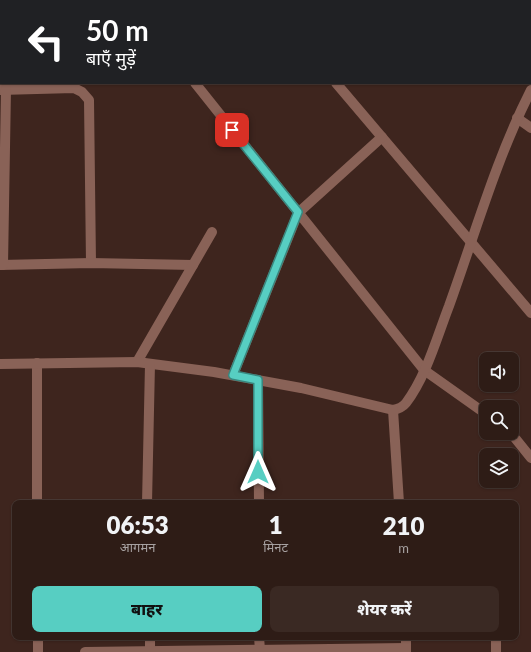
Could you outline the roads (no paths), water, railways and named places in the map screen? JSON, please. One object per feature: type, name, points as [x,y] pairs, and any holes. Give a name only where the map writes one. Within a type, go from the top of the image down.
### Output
[{"type":"street","points":[[196,84],[424,370],[479,409]]},
{"type":"street","points":[[337,84],[531,313]]},
{"type":"street","points":[[91,263],[89,100],[82,92],[74,88],[3,90],[2,265],[91,263],[193,265]]},
{"type":"street","points":[[0,364],[137,362],[233,375],[301,388],[393,410],[400,408],[405,404],[424,370],[517,118],[531,90]]},
{"type":"street","points":[[517,118],[531,128]]},
{"type":"street","points":[[233,375],[298,212],[382,137]]},
{"type":"street","points":[[137,362],[212,232]]},
{"type":"street","points":[[37,363],[37,500]]},
{"type":"street","points":[[147,500],[150,364]]},
{"type":"street","points":[[258,380],[259,500]]},
{"type":"street","points":[[393,410],[399,500]]},
{"type":"street","points":[[517,440],[531,458]]},
{"type":"street","points":[[38,640],[38,652]]},
{"type":"street","points":[[150,640],[150,651]]},
{"type":"street","points":[[259,640],[260,650]]},
{"type":"street","points":[[496,640],[496,652]]},
{"type":"street","points":[[85,652],[406,650]]}]
